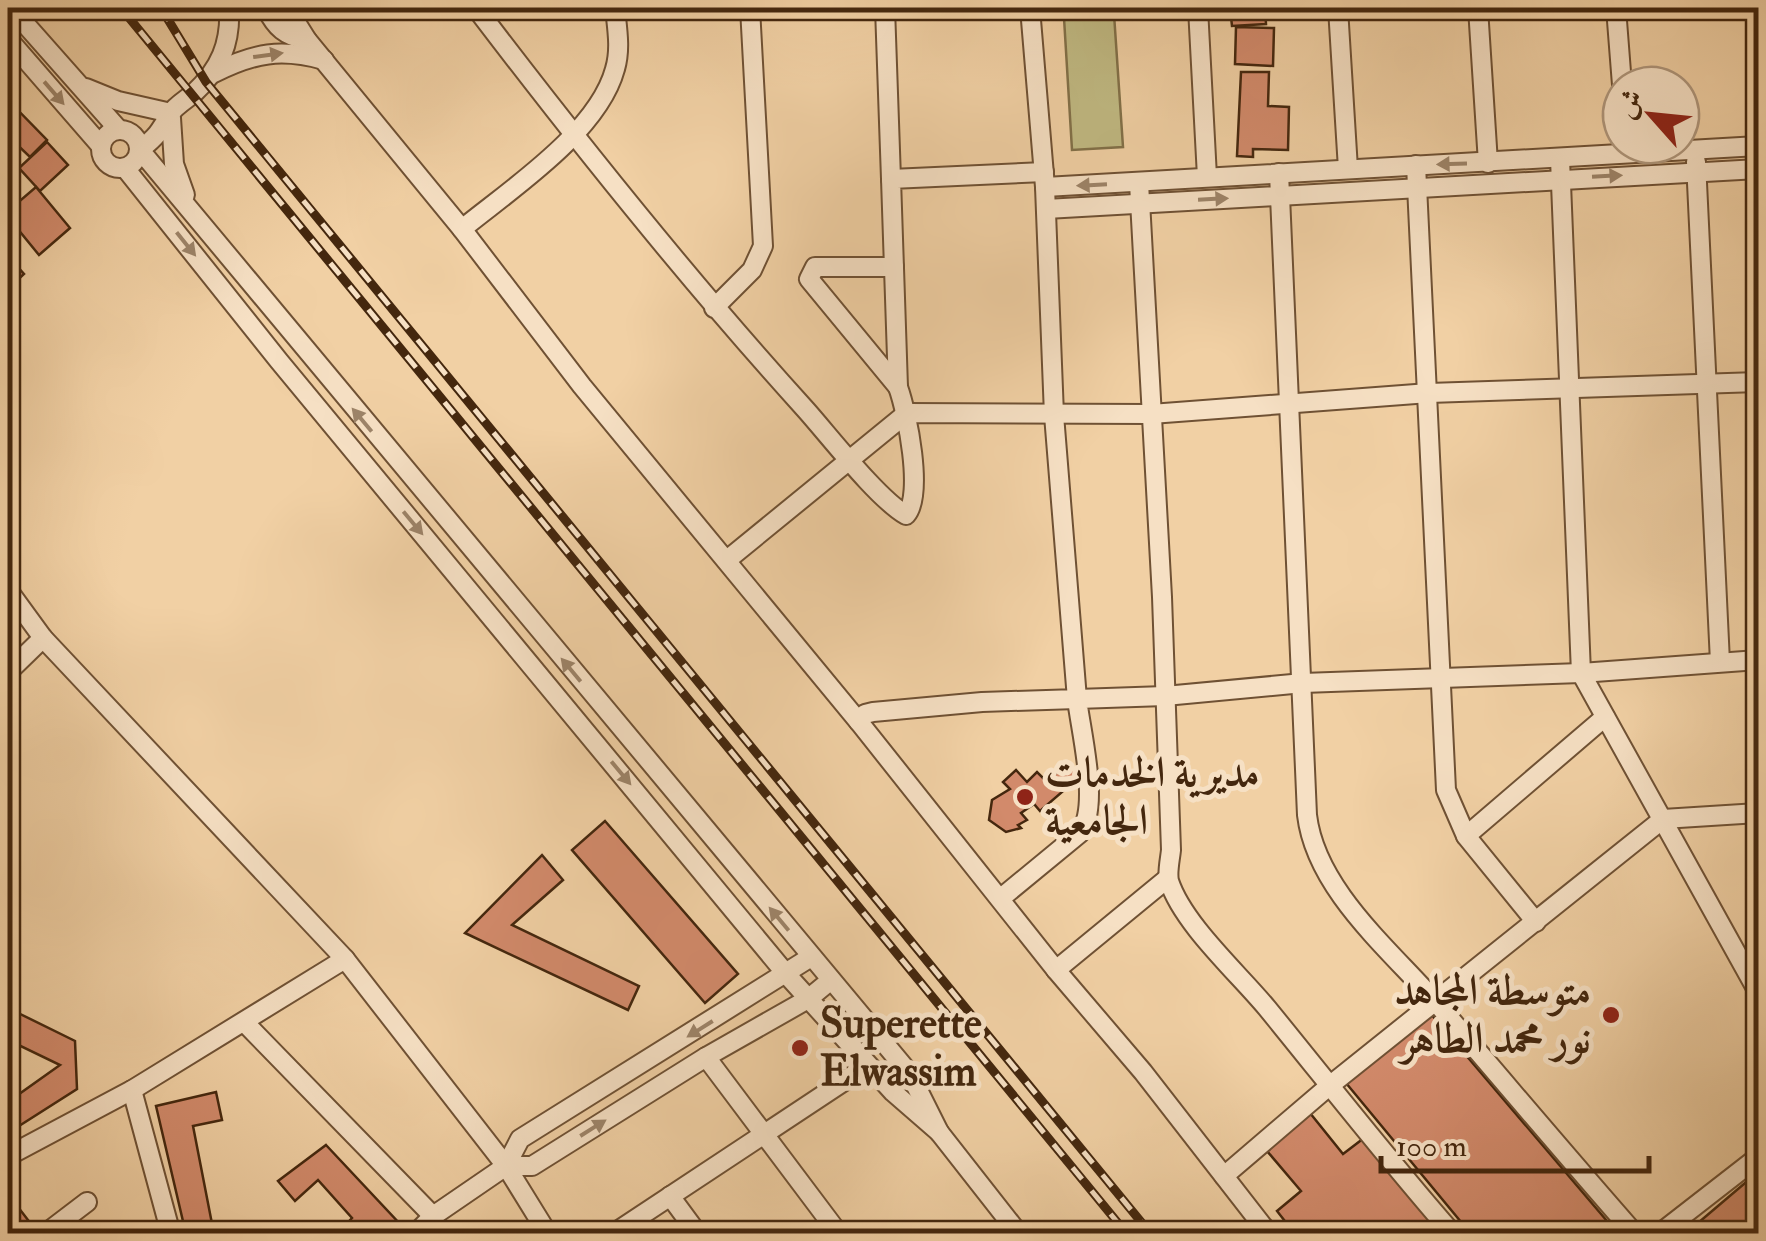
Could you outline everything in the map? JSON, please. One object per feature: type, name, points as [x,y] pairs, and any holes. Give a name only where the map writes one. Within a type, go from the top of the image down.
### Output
[{"type":"street","points":[[10,8],[123,131],[136,138],[140,150],[201,224],[910,1074],[939,1132]]},
{"type":"street","points":[[266,8],[283,33],[307,40]]},
{"type":"street","points":[[286,8],[307,40],[462,229],[582,386],[1143,1072],[1269,1234]]},
{"type":"street","points":[[476,8],[574,137],[714,308],[906,515],[914,500],[907,413],[898,387],[884,8]]},
{"type":"street","points":[[462,229],[574,137],[611,82],[616,68],[615,8]]},
{"type":"street","points":[[714,308],[752,270],[762,246],[750,8]]},
{"type":"street","points":[[1001,898],[1080,832],[1087,823],[1090,804],[1077,699],[1054,416],[1046,210],[1030,8]]},
{"type":"street","points":[[1198,8],[1206,177]]},
{"type":"street","points":[[1338,8],[1348,169]]},
{"type":"street","points":[[1478,8],[1488,162]]},
{"type":"street","points":[[1616,8],[1620,65]]},
{"type":"street","points":[[214,73],[226,49],[231,11]]},
{"type":"street","points":[[8,39],[101,146],[107,164],[124,168],[787,975],[867,1066],[939,1132],[1018,1234]]},
{"type":"street","points":[[124,168],[135,162],[140,150],[162,132],[171,113],[214,73],[240,60],[274,53],[294,52],[324,60]]},
{"type":"street","points":[[78,84],[118,101],[171,113]]},
{"type":"street","points":[[101,146],[107,135],[123,131],[146,116],[171,113]]},
{"type":"street","points":[[171,113],[178,180],[201,224]]},
{"type":"street","points":[[1701,151],[1758,146]]},
{"type":"street","points":[[891,179],[1139,182],[1560,159],[1601,153]]},
{"type":"street","points":[[1560,159],[1581,673],[1749,961],[1758,992]]},
{"type":"street","points":[[1416,165],[1446,790],[1466,836],[1536,922]]},
{"type":"street","points":[[1696,165],[1720,662]]},
{"type":"street","points":[[1046,210],[1758,168]]},
{"type":"street","points":[[1278,173],[1307,815],[1315,854],[1360,917],[1635,1234]]},
{"type":"street","points":[[1139,182],[1165,696],[1171,850],[1168,878],[1184,908],[1216,951],[1266,1006],[1328,1087],[1452,1234]]},
{"type":"street","points":[[894,267],[815,267],[809,279],[898,387]]},
{"type":"street","points":[[727,560],[907,413],[1151,414],[1429,393],[1758,382]]},
{"type":"street","points":[[8,590],[43,638],[345,960],[506,1166],[548,1234]]},
{"type":"street","points":[[8,672],[43,638]]},
{"type":"street","points":[[859,722],[865,714],[873,712],[982,702],[1165,696],[1302,683],[1581,673],[1758,660]]},
{"type":"street","points":[[1466,836],[1605,718]]},
{"type":"street","points":[[1224,1176],[1328,1087],[1663,819],[1758,813]]},
{"type":"street","points":[[1056,970],[1168,878]]},
{"type":"street","points":[[415,1234],[433,1216],[506,1166],[520,1139],[811,958]]},
{"type":"street","points":[[8,1156],[132,1090],[345,960]]},
{"type":"street","points":[[506,1166],[532,1166],[706,1057],[808,999],[831,980]]},
{"type":"street","points":[[244,1022],[433,1216]]},
{"type":"street","points":[[706,1057],[839,1234]]},
{"type":"street","points":[[613,1234],[867,1066]]},
{"type":"street","points":[[132,1090],[171,1234]]},
{"type":"street","points":[[1659,1234],[1758,1157]]},
{"type":"street","points":[[670,1196],[698,1234]]},
{"type":"street","points":[[45,1234],[87,1202]]},
{"type":"shaded area","points":[[1114,14],[1123,147],[1072,150],[1064,18]]},
{"type":"building","points":[[1230,8],[1265,8],[1266,24],[1232,26]]},
{"type":"building","points":[[1236,27],[1274,28],[1273,66],[1235,64]]},
{"type":"building","points":[[1241,72],[1269,72],[1268,106],[1289,107],[1288,150],[1253,149],[1253,157],[1237,156]]},
{"type":"building","points":[[8,100],[47,140],[30,157],[8,136]]},
{"type":"building","points":[[47,142],[68,165],[40,191],[19,168]]},
{"type":"building","points":[[36,187],[70,228],[39,255],[8,217],[8,211]]},
{"type":"building","points":[[8,256],[24,274],[8,289]]},
{"type":"building","name":"مديرية الخدمات الجامعية","points":[[1064,763],[1077,770],[1076,780],[1040,811],[1034,804],[1021,813],[1027,820],[1018,825],[1021,828],[1006,832],[989,820],[992,800],[1010,789],[1003,782],[1016,770],[1027,782],[1037,772],[1048,783]]},
{"type":"building","points":[[605,821],[738,974],[705,1003],[572,850]]},
{"type":"building","points":[[542,855],[563,880],[512,925],[639,986],[628,1010],[465,933]]},
{"type":"building","points":[[8,1008],[75,1041],[77,1089],[8,1133],[8,1102],[60,1065],[8,1040]]},
{"type":"building","points":[[1431,1014],[1618,1234],[1471,1234],[1346,1083]]},
{"type":"building","points":[[216,1092],[222,1120],[193,1126],[214,1234],[186,1234],[156,1106]]},
{"type":"building","points":[[1310,1113],[1343,1154],[1364,1138],[1444,1234],[1295,1234],[1277,1211],[1301,1191],[1267,1151]]},
{"type":"building","points":[[326,1145],[400,1224],[390,1234],[337,1234],[352,1218],[318,1180],[295,1201],[278,1181]]},
{"type":"building","points":[[1758,1172],[1758,1234],[1685,1234]]},
{"type":"building","points":[[8,1194],[28,1220],[11,1234],[8,1234]]},
{"type":"railway","points":[[121,8],[1127,1234]]},
{"type":"railway","points":[[161,8],[206,82],[1151,1234]]},
{"type":"place","name":"مديرية الخدمات الجامعية","points":[[1025,797]]},
{"type":"place","name":"متوسطة المجاهد نور محمد الطاهر","points":[[1611,1015]]},
{"type":"place","name":"Superette Elwassim","points":[[800,1048]]}]
